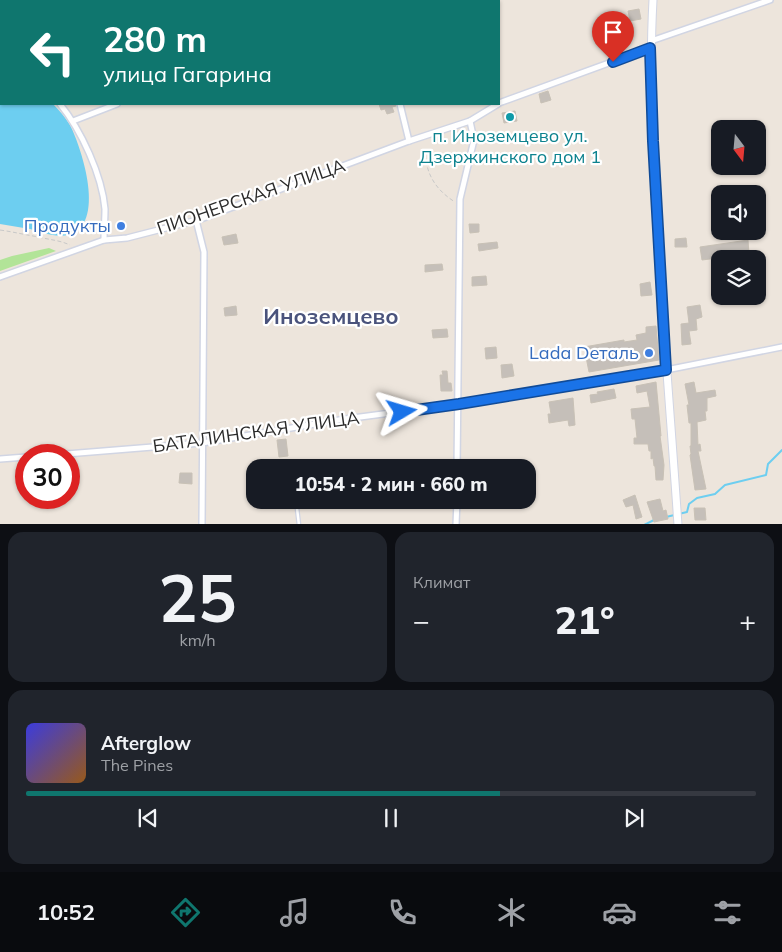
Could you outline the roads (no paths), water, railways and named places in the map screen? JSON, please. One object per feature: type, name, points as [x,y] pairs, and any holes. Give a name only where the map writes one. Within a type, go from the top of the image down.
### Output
[{"type":"main road","points":[[653,0],[651,44],[653,141],[666,370],[678,524]]},
{"type":"street","name":"ПИОНЕРСКАЯ УЛИЦА","points":[[500,103],[770,0]]},
{"type":"street","points":[[61,105],[73,121],[97,173],[105,209],[104,240]]},
{"type":"street","points":[[73,121],[114,105]]},
{"type":"street","points":[[400,105],[409,141]]},
{"type":"street","name":"ПИОНЕРСКАЯ УЛИЦА","points":[[0,277],[104,240],[127,238],[196,220],[409,141],[470,121],[496,105]]},
{"type":"street","points":[[457,459],[460,198],[474,140],[470,121]]},
{"type":"street","points":[[196,220],[204,252],[202,524]]},
{"type":"street","name":"БАТАЛИНСКАЯ УЛИЦА","points":[[80,453],[202,444],[345,419],[459,404],[666,370],[782,347]]},
{"type":"street","points":[[0,459],[15,458]]},
{"type":"street","points":[[456,524],[457,509]]},
{"type":"lane","points":[[297,509],[299,524]]},
{"type":"water","points":[[0,105],[54,105],[70,125],[85,168],[89,202],[86,217],[80,228],[63,236],[0,224]]},
{"type":"waterway","points":[[666,517],[687,512],[689,504],[697,498],[715,494],[725,485],[766,475],[768,464],[782,450]]},
{"type":"waterway","points":[[646,524],[654,520]]},
{"type":"place","name":"п. Иноземцево ул. Дзержинского дом 1","points":[[510,117]]},
{"type":"place","name":"Продукты","points":[[121,226]]},
{"type":"place","name":"Lada Dеталь","points":[[649,353]]},
{"type":"district","name":"Иноземцево","points":[[331,316]]}]
